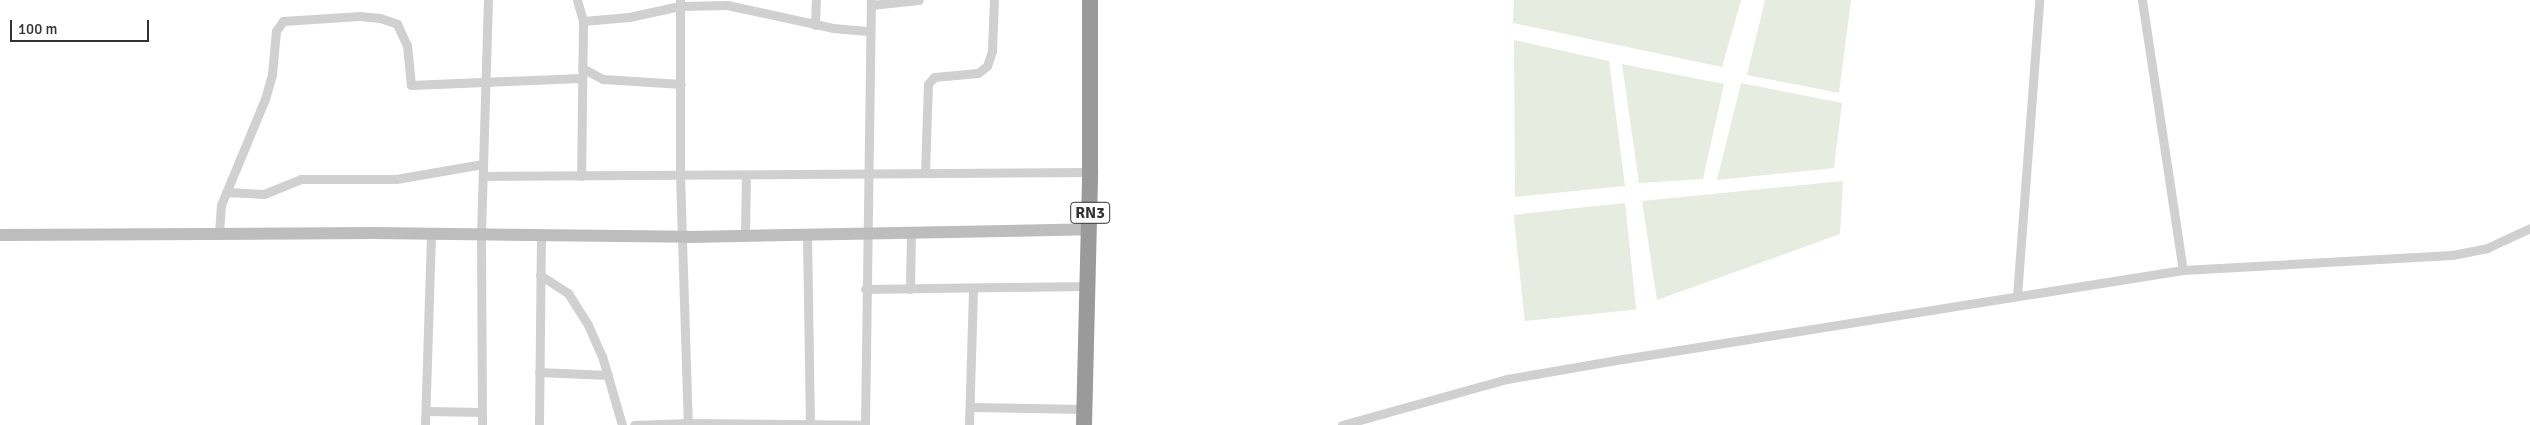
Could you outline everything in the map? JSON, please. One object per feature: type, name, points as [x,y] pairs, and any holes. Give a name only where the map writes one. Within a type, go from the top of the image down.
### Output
[{"type":"highway","name":"RN3","points":[[1084,417],[1090,172],[1090,0]]},
{"type":"street","points":[[482,425],[481,234],[488,0],[492,0]]},
{"type":"street","points":[[577,0],[583,21],[581,176]]},
{"type":"street","points":[[815,25],[816,0]]},
{"type":"street","points":[[634,425],[688,423],[865,425],[865,289],[869,174],[871,2],[919,0]]},
{"type":"street","points":[[925,173],[928,84],[934,77],[978,73],[987,66],[992,51],[994,0]]},
{"type":"street","points":[[2018,296],[2039,0]]},
{"type":"street","points":[[2142,0],[2183,270]]},
{"type":"street","points":[[583,21],[629,17],[680,3],[736,6],[815,25],[870,31]]},
{"type":"street","points":[[680,3],[680,175],[688,423]]},
{"type":"street","points":[[219,232],[226,192],[265,99],[272,74],[276,31],[283,21],[380,18],[397,24],[404,38],[411,86],[581,78]]},
{"type":"street","points":[[582,68],[603,79],[681,84]]},
{"type":"street","points":[[226,192],[264,194],[301,179],[396,179],[483,164]]},
{"type":"street","points":[[483,176],[746,176],[1090,172]]},
{"type":"street","points":[[745,237],[746,176]]},
{"type":"street","points":[[1342,425],[1507,379],[2183,270],[2452,255],[2487,248],[2530,228]]},
{"type":"street","points":[[0,234],[219,232],[481,234],[541,237],[745,237],[807,234],[1089,229]]},
{"type":"street","points":[[910,289],[911,232]]},
{"type":"street","points":[[423,424],[428,411],[431,234]]},
{"type":"street","points":[[807,234],[810,424]]},
{"type":"street","points":[[538,425],[541,237]]},
{"type":"street","points":[[540,276],[562,288],[576,305],[608,375],[622,425]]},
{"type":"street","points":[[865,289],[973,290],[1088,286]]},
{"type":"street","points":[[969,425],[973,290]]},
{"type":"street","points":[[539,372],[608,375]]},
{"type":"street","points":[[970,407],[1084,417]]},
{"type":"street","points":[[428,411],[481,412]]},
{"type":"shaded area","points":[[1514,0],[1741,0],[1722,67],[1513,23]]},
{"type":"shaded area","points":[[1765,0],[1851,0],[1839,93],[1747,75]]},
{"type":"shaded area","points":[[1514,40],[1609,61],[1625,186],[1515,197]]},
{"type":"shaded area","points":[[1622,64],[1724,84],[1703,179],[1639,183]]},
{"type":"shaded area","points":[[1741,83],[1842,103],[1834,168],[1717,180]]},
{"type":"shaded area","points":[[1843,181],[1840,234],[1657,300],[1642,201]]},
{"type":"shaded area","points":[[1625,203],[1636,309],[1525,321],[1514,215]]}]
